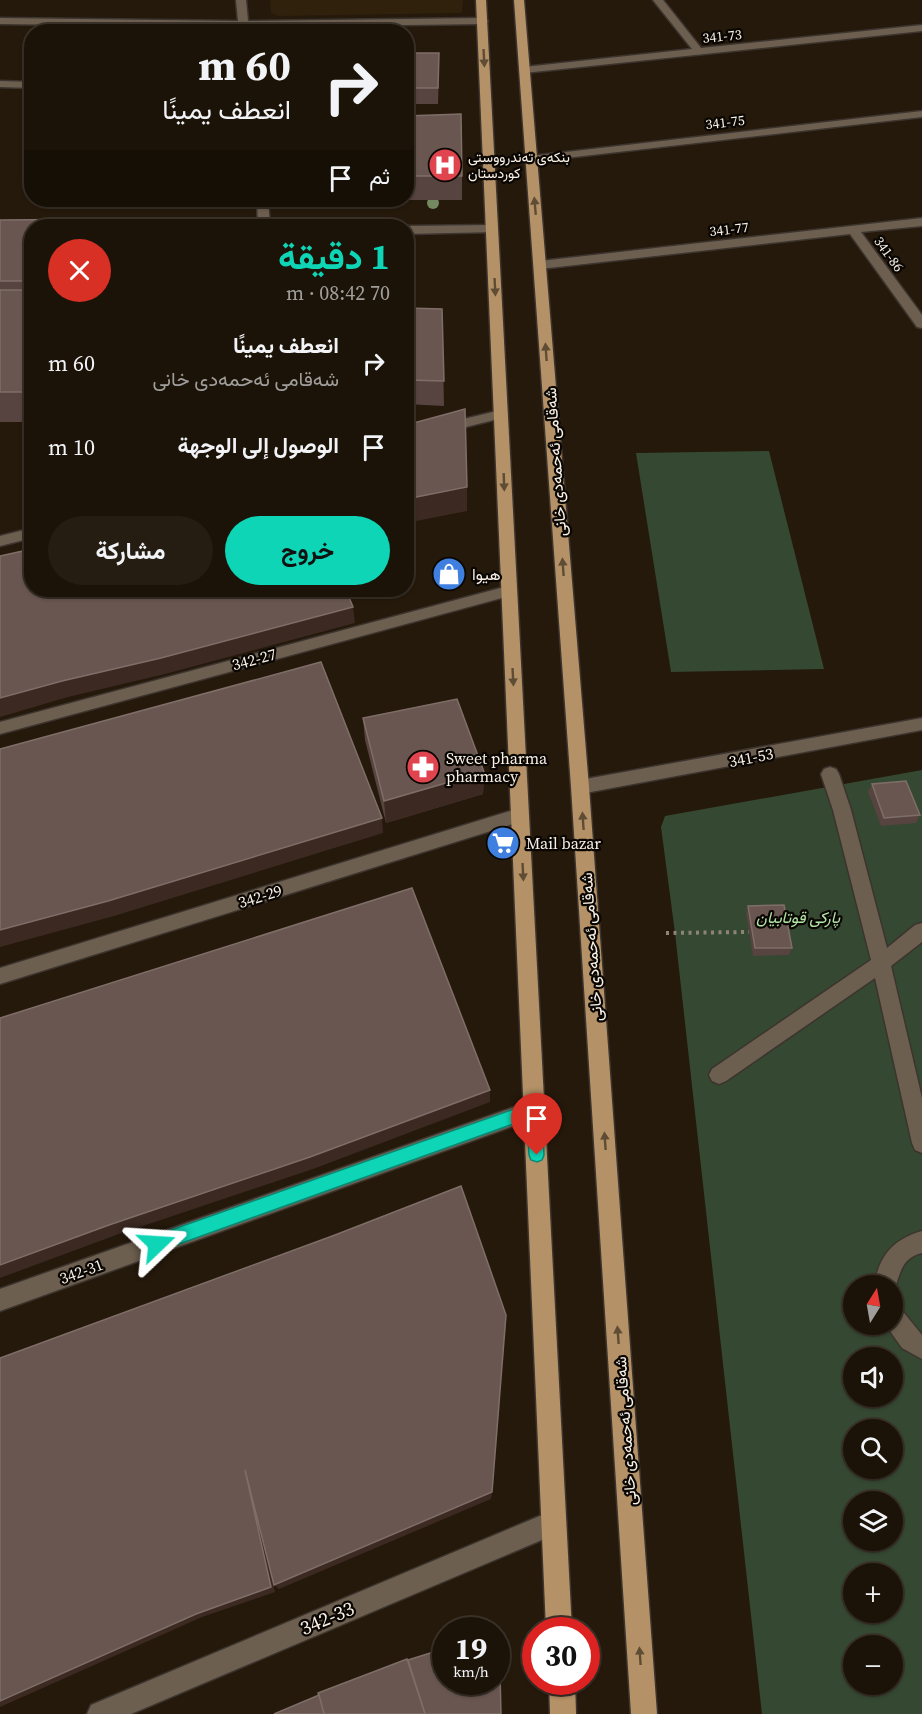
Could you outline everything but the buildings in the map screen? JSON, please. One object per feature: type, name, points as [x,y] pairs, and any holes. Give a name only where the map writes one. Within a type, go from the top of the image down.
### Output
[{"type":"main road","points":[[482,0],[508,591],[558,1617]]},
{"type":"main road","name":"شەقامی ئەحمەدی خانی","points":[[519,0],[580,787],[644,1714]]},
{"type":"main road","points":[[562,1695],[563,1714]]},
{"type":"street","points":[[241,0],[244,24]]},
{"type":"street","points":[[658,0],[699,52]]},
{"type":"street","points":[[0,21],[105,24]]},
{"type":"street","points":[[381,24],[483,21]]},
{"type":"street","name":"341-73","points":[[524,70],[922,28]]},
{"type":"street","points":[[0,84],[24,85]]},
{"type":"street","name":"341-75","points":[[531,159],[922,114]]},
{"type":"street","name":"341-77","points":[[540,265],[922,222]]},
{"type":"street","points":[[414,230],[492,229]]},
{"type":"street","name":"341-86","points":[[853,230],[922,324]]},
{"type":"street","points":[[414,436],[501,414]]},
{"type":"street","points":[[0,540],[24,534]]},
{"type":"street","name":"342-27","points":[[0,728],[508,591]]},
{"type":"street","name":"341-53","points":[[580,787],[922,724]]},
{"type":"street","points":[[830,774],[842,810],[922,1143]]},
{"type":"street","name":"342-29","points":[[0,976],[520,815]]},
{"type":"street","points":[[720,1076],[922,931]]},
{"type":"street","name":"342-31","points":[[0,1300],[534,1109]]},
{"type":"street","points":[[888,1275],[890,1265],[900,1251],[922,1242]]},
{"type":"street","points":[[903,1331],[910,1340],[922,1348]]},
{"type":"street","name":"342-33","points":[[100,1714],[554,1522]]},
{"type":"path","points":[[666,933],[749,932]]},
{"type":"shaded area","points":[[270,0],[463,0],[460,13],[278,16],[271,13]]},
{"type":"green space","points":[[769,451],[824,669],[671,672],[636,453]]},
{"type":"green space","name":"پارکی قوتابیان","points":[[922,770],[922,1714],[762,1714],[675,933],[661,827],[665,816]]},
{"type":"place","name":"بنکەی تەندرووستی کوردستان","points":[[445,165]]},
{"type":"place","name":"هيوا","points":[[449,574]]},
{"type":"place","name":"Sweet pharma pharmacy","points":[[423,767]]},
{"type":"place","name":"Mail bazar","points":[[503,843]]},
{"type":"route","points":[[157,1244],[534,1109],[537,1155]]}]
